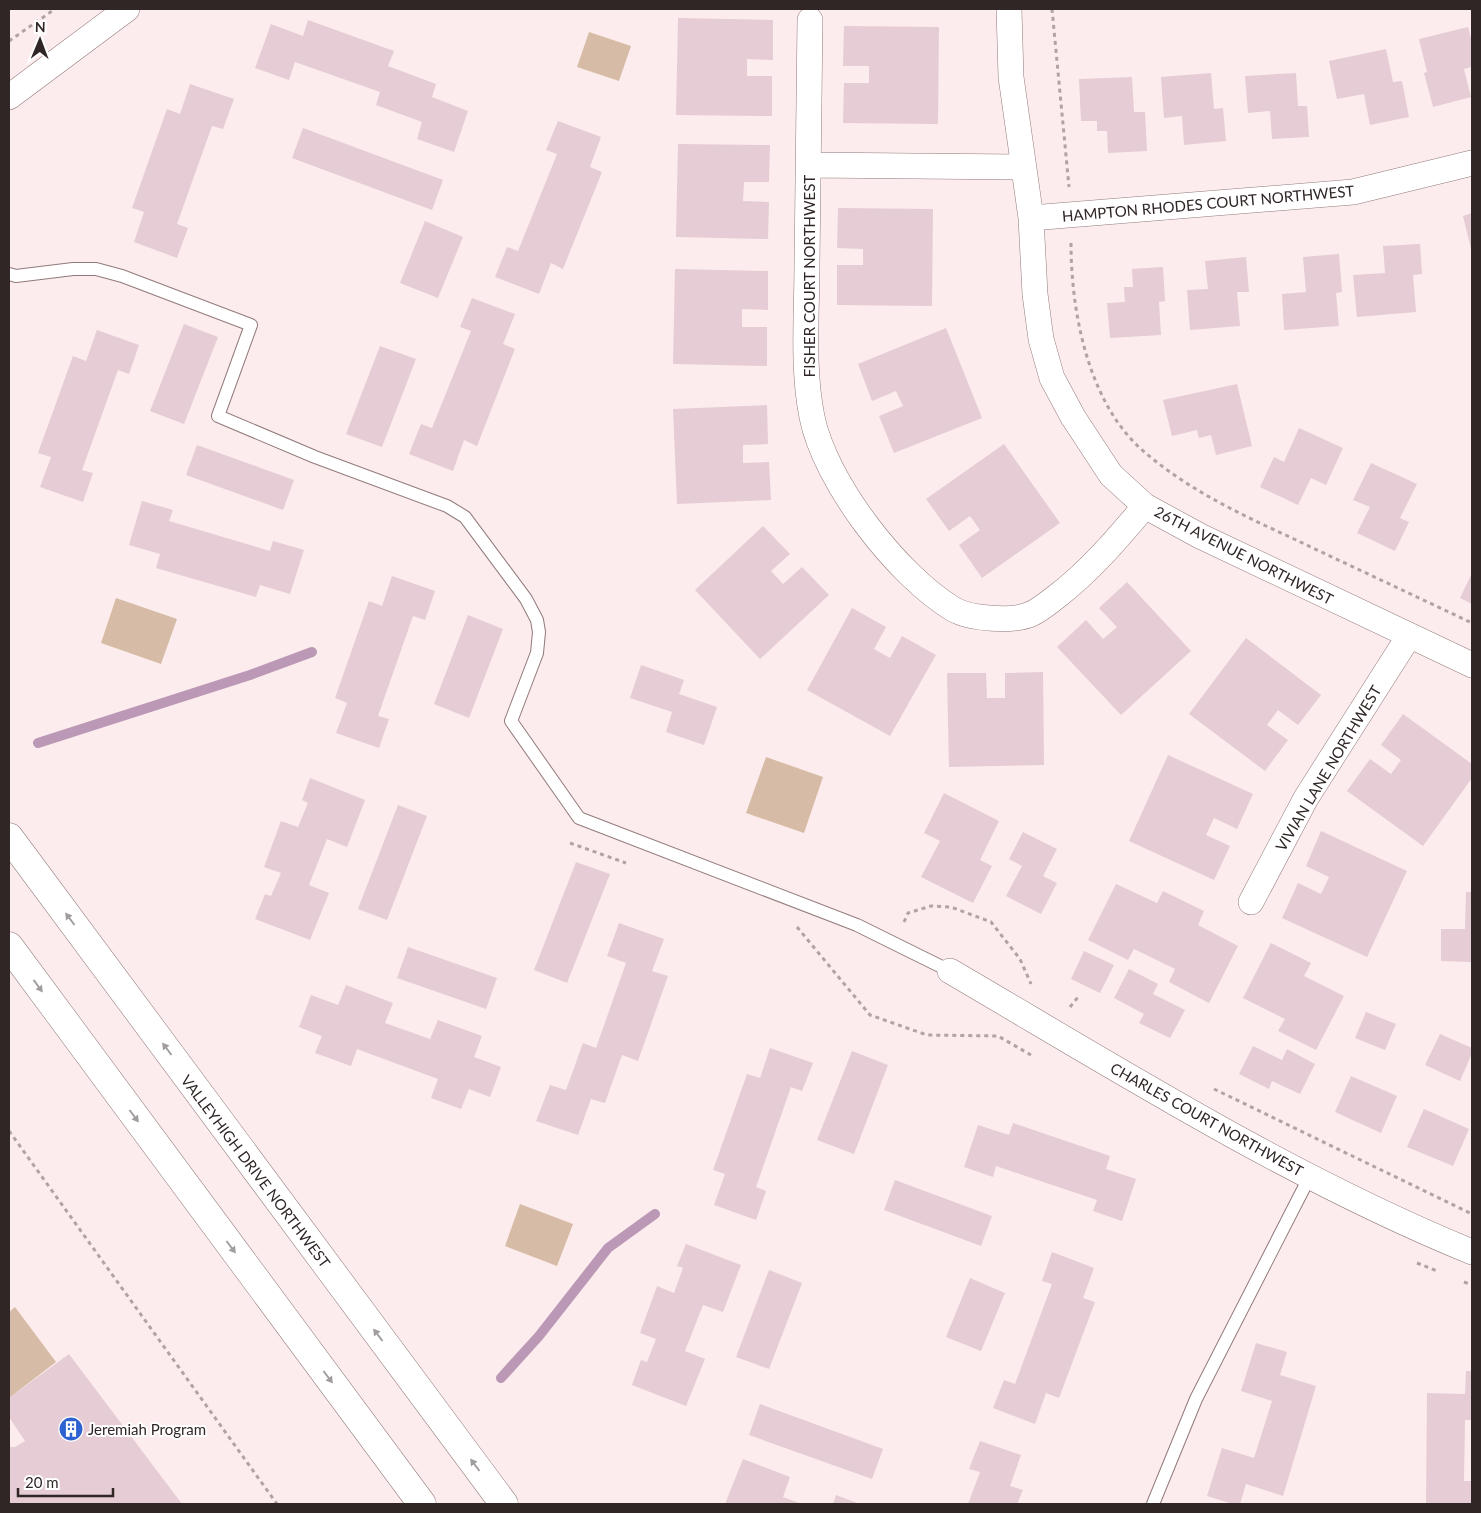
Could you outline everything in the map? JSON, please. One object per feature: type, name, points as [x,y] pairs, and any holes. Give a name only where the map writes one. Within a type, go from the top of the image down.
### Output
[{"type":"main road","name":"VALLEYHIGH DRIVE NORTHWEST","points":[[9,837],[504,1504]]},
{"type":"main road","points":[[9,946],[422,1504]]},
{"type":"street","points":[[9,97],[127,9]]},
{"type":"street","name":"26TH AVENUE NORTHWEST","points":[[1009,9],[1011,77],[1031,218],[1035,294],[1041,339],[1052,378],[1073,417],[1111,475],[1145,506],[1200,536],[1472,665]]},
{"type":"street","name":"FISHER COURT NORTHWEST","points":[[810,20],[806,341],[812,418],[821,446],[838,483],[865,523],[918,583],[955,610],[973,616],[1006,618],[1030,614],[1079,580],[1103,557],[1145,506]]},
{"type":"street","name":"FISHER COURT NORTHWEST","points":[[809,164],[1023,167]]},
{"type":"street","name":"HAMPTON RHODES COURT NORTHWEST","points":[[1031,218],[1353,192],[1472,164]]},
{"type":"street","name":"VIVIAN LANE NORTHWEST","points":[[1251,902],[1306,798],[1409,636]]},
{"type":"street","name":"CHARLES COURT NORTHWEST","points":[[950,971],[1236,1139],[1472,1252]]},
{"type":"lane","points":[[9,274],[16,276],[73,269],[96,269],[130,279],[250,325],[218,416],[315,457],[447,506],[465,516],[526,599],[537,620],[539,642],[511,721],[579,818],[857,925],[950,971]]},
{"type":"lane","points":[[1153,1504],[1199,1392],[1310,1176]]},
{"type":"path","points":[[9,41],[54,9]]},
{"type":"path","points":[[1052,9],[1068,183]]},
{"type":"path","points":[[1071,246],[1081,340],[1095,383],[1113,414],[1140,448],[1169,472],[1217,503],[1472,623]]},
{"type":"path","points":[[570,843],[631,865]]},
{"type":"path","points":[[897,944],[908,913],[931,906],[951,907],[991,922],[1020,959],[1031,984]]},
{"type":"path","points":[[795,925],[870,1015],[927,1035],[998,1036],[1040,1060]]},
{"type":"path","points":[[1070,1007],[1078,997]]},
{"type":"path","points":[[1213,1088],[1472,1214]]},
{"type":"path","points":[[9,1132],[277,1504]]},
{"type":"shaded area","points":[[589,32],[631,46],[619,81],[577,67]]},
{"type":"shaded area","points":[[116,598],[177,619],[161,664],[101,643]]},
{"type":"shaded area","points":[[766,757],[823,777],[804,833],[746,813]]},
{"type":"shaded area","points":[[520,1204],[573,1224],[557,1266],[505,1246]]},
{"type":"shaded area","points":[[15,1307],[56,1362],[9,1398],[9,1312]]},
{"type":"building","points":[[678,18],[773,20],[773,60],[747,59],[747,76],[772,76],[772,116],[676,115]]},
{"type":"building","points":[[308,20],[394,51],[388,66],[436,84],[432,97],[468,111],[454,152],[417,139],[422,122],[376,105],[380,92],[295,62],[289,80],[255,68],[271,24],[303,36]]},
{"type":"building","points":[[844,26],[939,27],[938,124],[843,123],[844,83],[869,83],[869,66],[843,66]]},
{"type":"building","points":[[1468,27],[1472,42],[1472,67],[1464,69],[1471,97],[1433,107],[1424,73],[1427,72],[1419,39]]},
{"type":"building","points":[[1386,49],[1393,82],[1402,81],[1409,117],[1370,125],[1364,94],[1337,99],[1329,61]]},
{"type":"building","points":[[1211,73],[1214,109],[1223,108],[1226,141],[1184,145],[1182,116],[1164,118],[1161,77]]},
{"type":"building","points":[[1296,73],[1298,106],[1307,106],[1309,137],[1272,139],[1270,111],[1248,113],[1245,76]]},
{"type":"building","points":[[1132,77],[1134,112],[1145,112],[1147,151],[1108,153],[1107,131],[1097,131],[1097,121],[1081,121],[1079,79]]},
{"type":"building","points":[[190,84],[234,99],[223,129],[212,126],[177,224],[188,228],[177,258],[134,242],[144,212],[132,208],[167,109],[180,114]]},
{"type":"building","points":[[558,121],[601,137],[590,167],[602,172],[563,269],[551,263],[539,294],[495,277],[507,247],[518,251],[557,154],[546,150]]},
{"type":"building","points":[[303,128],[443,180],[432,210],[292,158]]},
{"type":"building","points":[[678,144],[770,145],[769,182],[744,182],[743,201],[769,202],[768,239],[676,237]]},
{"type":"building","points":[[838,208],[933,209],[932,306],[837,305],[837,265],[863,265],[863,249],[837,248]]},
{"type":"building","points":[[1472,213],[1472,253],[1463,216]]},
{"type":"building","points":[[425,221],[463,237],[438,298],[400,283]]},
{"type":"building","points":[[1420,244],[1422,274],[1413,275],[1416,312],[1357,317],[1353,275],[1385,273],[1383,246]]},
{"type":"building","points":[[1339,254],[1342,292],[1336,293],[1339,326],[1284,330],[1282,294],[1306,292],[1303,257]]},
{"type":"building","points":[[1246,257],[1249,292],[1237,292],[1240,326],[1190,330],[1187,290],[1208,289],[1205,261]]},
{"type":"building","points":[[1163,267],[1165,301],[1159,302],[1161,335],[1110,338],[1107,303],[1125,302],[1124,287],[1133,287],[1132,269]]},
{"type":"building","points":[[675,269],[768,271],[768,310],[742,309],[742,327],[767,327],[767,366],[673,364]]},
{"type":"building","points":[[472,298],[515,314],[503,344],[515,349],[477,446],[464,440],[453,471],[409,454],[421,424],[432,428],[471,331],[460,327]]},
{"type":"building","points":[[184,324],[218,337],[184,424],[150,411]]},
{"type":"building","points":[[946,328],[982,418],[894,453],[879,416],[903,406],[896,391],[872,401],[858,364]]},
{"type":"building","points":[[97,330],[139,345],[129,374],[118,370],[82,470],[93,473],[83,502],[40,487],[51,457],[38,453],[73,356],[86,361]]},
{"type":"building","points":[[380,346],[416,359],[382,447],[346,434]]},
{"type":"building","points":[[1237,384],[1252,446],[1216,455],[1211,435],[1199,438],[1197,430],[1172,436],[1163,400]]},
{"type":"building","points":[[767,405],[768,444],[743,445],[743,463],[769,462],[771,500],[677,504],[673,409]]},
{"type":"building","points":[[1299,428],[1343,448],[1326,485],[1311,478],[1298,505],[1260,487],[1274,457],[1284,462]]},
{"type":"building","points":[[1004,444],[1060,523],[982,578],[959,545],[980,530],[970,516],[949,531],[926,499]]},
{"type":"building","points":[[197,445],[294,480],[283,510],[186,475]]},
{"type":"building","points":[[1371,463],[1417,484],[1400,518],[1409,522],[1395,551],[1357,533],[1370,507],[1353,500]]},
{"type":"building","points":[[142,501],[173,510],[169,521],[270,551],[273,541],[304,550],[290,594],[260,585],[256,597],[156,568],[160,554],[129,545]]},
{"type":"building","points":[[763,526],[790,554],[771,571],[783,584],[802,567],[829,595],[760,659],[695,590]]},
{"type":"building","points":[[1472,573],[1472,604],[1460,598]]},
{"type":"building","points":[[392,576],[435,591],[425,620],[413,616],[378,716],[389,719],[379,748],[336,733],[347,703],[335,698],[369,601],[382,606]]},
{"type":"building","points":[[1127,582],[1191,651],[1121,715],[1057,647],[1086,620],[1103,639],[1117,627],[1099,608]]},
{"type":"building","points":[[852,608],[886,627],[874,649],[890,658],[902,636],[936,655],[890,736],[807,690]]},
{"type":"building","points":[[468,615],[503,629],[469,718],[434,704]]},
{"type":"building","points":[[1246,638],[1321,695],[1298,725],[1278,710],[1267,725],[1288,740],[1265,771],[1189,714]]},
{"type":"building","points":[[641,665],[684,680],[679,694],[717,707],[704,745],[666,732],[672,712],[630,698]]},
{"type":"building","points":[[1043,672],[1044,765],[949,767],[947,673],[986,673],[987,698],[1005,698],[1005,673]]},
{"type":"building","points":[[1403,714],[1472,764],[1472,778],[1423,846],[1347,791],[1370,759],[1391,774],[1401,760],[1381,745]]},
{"type":"building","points":[[1168,755],[1253,794],[1237,829],[1214,818],[1206,835],[1230,846],[1214,880],[1129,841]]},
{"type":"building","points":[[310,778],[365,800],[347,847],[327,839],[309,885],[329,893],[310,940],[255,919],[265,894],[271,896],[281,873],[264,867],[281,821],[298,827],[308,803],[302,800]]},
{"type":"building","points":[[944,793],[999,821],[980,860],[992,866],[973,903],[921,877],[940,841],[924,833]]},
{"type":"building","points":[[398,805],[427,816],[387,920],[358,909]]},
{"type":"building","points":[[1321,831],[1407,871],[1367,957],[1282,918],[1298,883],[1321,894],[1329,877],[1306,866]]},
{"type":"building","points":[[1023,832],[1057,849],[1043,876],[1057,883],[1041,914],[1006,896],[1022,866],[1009,859]]},
{"type":"building","points":[[576,862],[610,874],[567,983],[534,970]]},
{"type":"building","points":[[1116,884],[1157,903],[1163,891],[1204,911],[1198,925],[1238,946],[1209,1003],[1169,982],[1175,969],[1134,949],[1128,960],[1088,940]]},
{"type":"building","points":[[1466,892],[1472,892],[1472,962],[1441,961],[1441,929],[1465,929]]},
{"type":"building","points":[[619,923],[664,939],[652,971],[668,976],[638,1061],[622,1055],[605,1103],[591,1099],[578,1135],[536,1121],[550,1085],[566,1090],[583,1043],[596,1048],[626,963],[607,956]]},
{"type":"building","points":[[1271,943],[1311,963],[1304,976],[1344,996],[1316,1050],[1278,1031],[1285,1019],[1243,998]]},
{"type":"building","points":[[408,947],[497,978],[486,1009],[397,978]]},
{"type":"building","points":[[1084,951],[1114,965],[1100,993],[1071,979]]},
{"type":"building","points":[[1129,969],[1158,984],[1153,994],[1185,1010],[1170,1038],[1139,1023],[1144,1014],[1114,998]]},
{"type":"building","points":[[346,985],[393,1003],[385,1023],[430,1039],[438,1020],[482,1036],[474,1057],[501,1067],[490,1097],[469,1089],[461,1109],[431,1098],[438,1079],[357,1049],[351,1066],[315,1053],[322,1036],[299,1027],[311,995],[338,1005]]},
{"type":"building","points":[[1366,1012],[1396,1024],[1385,1050],[1355,1038]]},
{"type":"building","points":[[1440,1034],[1472,1048],[1472,1053],[1460,1081],[1425,1065]]},
{"type":"building","points":[[1253,1046],[1282,1060],[1287,1049],[1315,1064],[1300,1094],[1272,1081],[1269,1089],[1239,1074]]},
{"type":"building","points":[[770,1048],[813,1063],[802,1091],[791,1087],[756,1187],[766,1191],[756,1220],[714,1205],[725,1174],[713,1170],[747,1074],[760,1078]]},
{"type":"building","points":[[852,1051],[888,1065],[854,1154],[817,1140]]},
{"type":"building","points":[[1351,1076],[1397,1096],[1381,1133],[1335,1112]]},
{"type":"building","points":[[1424,1109],[1469,1129],[1453,1166],[1407,1147]]},
{"type":"building","points":[[1013,1123],[1110,1156],[1106,1169],[1136,1179],[1122,1221],[1093,1211],[1097,1200],[996,1166],[993,1177],[964,1167],[978,1125],[1009,1135]]},
{"type":"building","points":[[895,1180],[992,1216],[981,1246],[884,1210]]},
{"type":"building","points":[[686,1244],[741,1265],[723,1312],[703,1305],[685,1351],[705,1359],[686,1406],[632,1385],[641,1360],[647,1362],[656,1339],[640,1333],[657,1286],[674,1293],[683,1268],[677,1266]]},
{"type":"building","points":[[1052,1252],[1094,1268],[1083,1298],[1095,1302],[1059,1398],[1046,1393],[1035,1424],[993,1408],[1004,1380],[1015,1384],[1052,1284],[1042,1281]]},
{"type":"building","points":[[769,1270],[802,1283],[769,1369],[736,1357]]},
{"type":"building","points":[[970,1278],[1005,1293],[981,1351],[946,1337]]},
{"type":"building","points":[[1256,1343],[1287,1352],[1280,1375],[1316,1386],[1283,1496],[1246,1484],[1240,1504],[1233,1504],[1207,1496],[1222,1448],[1254,1458],[1272,1401],[1241,1391]]},
{"type":"building","name":"Jeremiah Program","points":[[69,1354],[182,1504],[9,1504],[9,1447],[15,1447],[25,1441],[9,1417],[9,1398]]},
{"type":"building","points":[[1466,1371],[1472,1371],[1472,1420],[1465,1420],[1464,1481],[1472,1481],[1472,1504],[1426,1504],[1427,1393],[1465,1394]]},
{"type":"building","points":[[760,1404],[883,1449],[872,1479],[749,1435]]},
{"type":"building","points":[[980,1441],[1021,1455],[1010,1486],[1023,1490],[1017,1504],[968,1504],[980,1472],[969,1469]]},
{"type":"building","points":[[743,1459],[790,1477],[783,1497],[802,1504],[725,1504]]},
{"type":"building","points":[[836,1495],[860,1504],[833,1504]]},
{"type":"waterway","points":[[38,743],[250,675],[312,652]]},
{"type":"waterway","points":[[501,1378],[539,1336],[608,1248],[655,1214]]},
{"type":"place","name":"Jeremiah Program","points":[[71,1429]]}]
